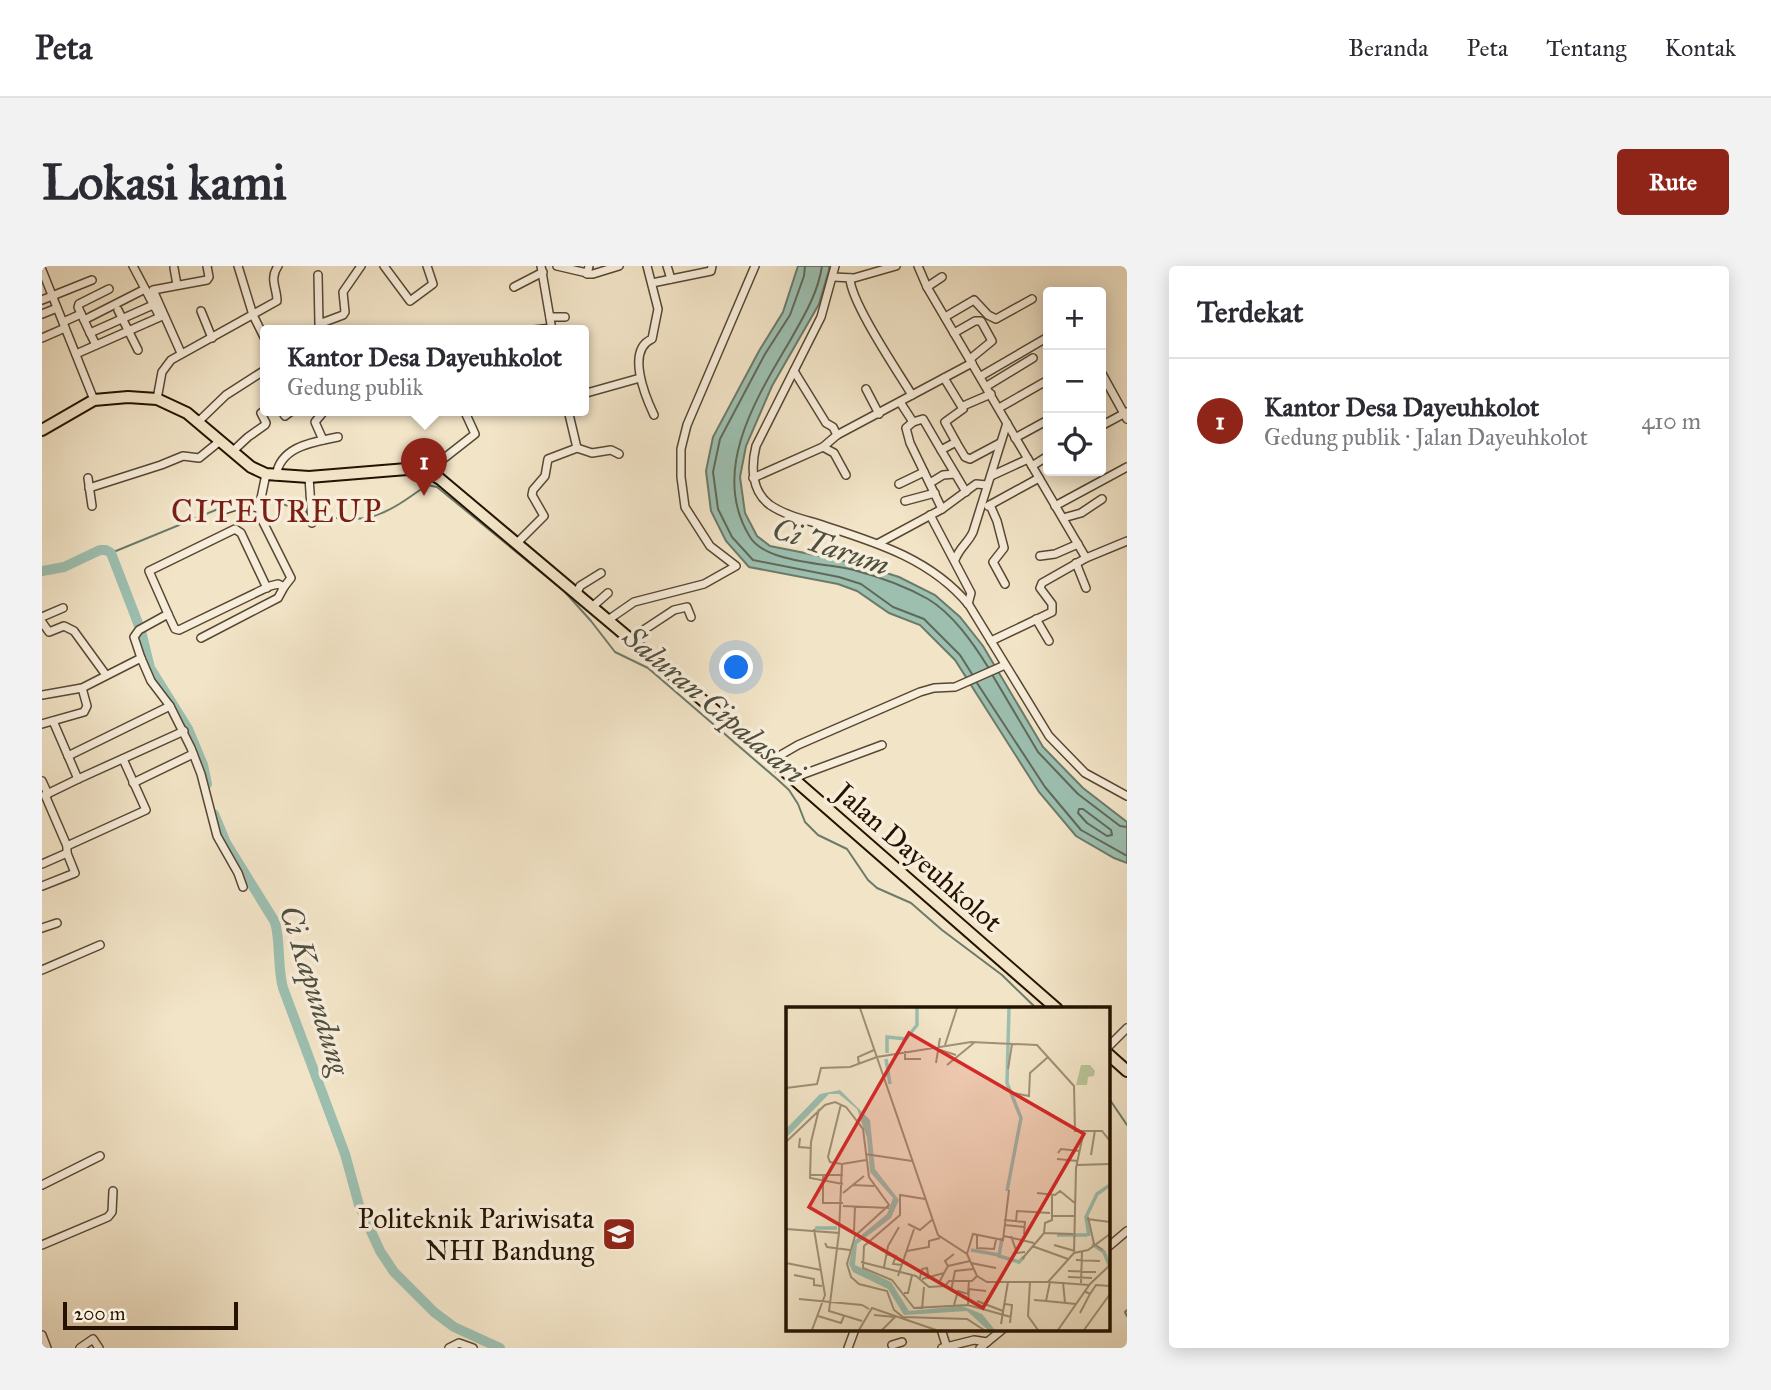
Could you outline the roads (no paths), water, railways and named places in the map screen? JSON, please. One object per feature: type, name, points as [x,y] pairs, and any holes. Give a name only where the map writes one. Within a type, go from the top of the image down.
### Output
[{"type":"main road","points":[[42,430],[94,400],[128,397],[158,399],[178,408],[198,422],[251,467],[271,475]]},
{"type":"main road","name":"Jalan Dayeuhkolot","points":[[271,475],[309,477],[407,469],[434,475],[517,542],[793,778],[1053,1007]]},
{"type":"main road","points":[[1110,1056],[1127,1071]]},
{"type":"street","points":[[76,354],[159,317],[133,266]]},
{"type":"street","points":[[181,354],[153,290],[209,279],[207,266]]},
{"type":"street","points":[[238,266],[260,329]]},
{"type":"street","points":[[158,399],[162,372],[167,363],[278,300],[272,281],[278,266]]},
{"type":"street","points":[[323,325],[344,314],[343,292],[361,266]]},
{"type":"street","points":[[384,266],[410,301],[433,284],[427,266]]},
{"type":"street","points":[[557,266],[588,270],[593,274],[620,266]]},
{"type":"street","points":[[647,266],[657,299],[658,315],[652,339],[646,341],[639,359],[640,378],[654,415]]},
{"type":"street","points":[[667,266],[671,279]]},
{"type":"street","points":[[652,284],[711,271],[712,266]]},
{"type":"street","points":[[608,620],[634,602],[704,584],[735,568],[734,563],[707,543],[685,504],[681,449],[687,425],[755,266]]},
{"type":"street","points":[[835,266],[821,317],[756,446],[753,478],[763,498],[786,513],[879,542],[926,568],[955,589],[968,604],[1055,744],[1093,779],[1127,796]]},
{"type":"street","points":[[833,277],[850,278],[896,266]]},
{"type":"street","points":[[918,266],[926,287],[981,376],[1086,558]]},
{"type":"street","points":[[174,268],[177,285]]},
{"type":"street","points":[[514,288],[542,269],[551,325]]},
{"type":"street","points":[[42,270],[94,400]]},
{"type":"street","points":[[318,275],[319,325]]},
{"type":"street","points":[[926,287],[943,277]]},
{"type":"street","points":[[850,278],[855,295],[912,395]]},
{"type":"street","points":[[42,300],[92,280]]},
{"type":"street","points":[[96,345],[82,317],[79,304],[109,289]]},
{"type":"street","points":[[42,338],[64,325],[145,289]]},
{"type":"street","points":[[945,317],[974,300],[988,315],[996,319],[1032,299]]},
{"type":"street","points":[[90,333],[153,304]]},
{"type":"street","points":[[42,314],[57,308]]},
{"type":"street","points":[[118,310],[138,350]]},
{"type":"street","points":[[201,311],[212,338]]},
{"type":"street","points":[[550,317],[565,317]]},
{"type":"street","points":[[753,478],[823,447],[837,435],[944,378],[971,361],[992,341],[979,320],[954,333]]},
{"type":"street","points":[[330,321],[332,325]]},
{"type":"street","points":[[981,376],[1043,340]]},
{"type":"street","points":[[1000,443],[968,459],[945,422],[962,411],[962,407],[1033,358]]},
{"type":"street","points":[[794,371],[826,423],[833,427],[837,435]]},
{"type":"street","points":[[198,422],[226,395],[260,373]]},
{"type":"street","points":[[589,392],[640,378]]},
{"type":"street","points":[[944,378],[962,407]]},
{"type":"street","points":[[999,408],[1043,383]]},
{"type":"street","points":[[866,389],[879,414]]},
{"type":"street","points":[[1106,389],[1126,415],[1106,424]]},
{"type":"street","points":[[901,402],[913,422]]},
{"type":"street","points":[[233,452],[242,441],[265,425],[263,416]]},
{"type":"street","points":[[320,416],[315,422],[323,440]]},
{"type":"street","points":[[434,475],[438,463],[475,434],[467,416]]},
{"type":"street","points":[[569,416],[577,448]]},
{"type":"street","points":[[942,509],[908,438],[906,428],[913,422],[923,419],[966,492]]},
{"type":"street","points":[[1015,438],[1043,422]]},
{"type":"street","points":[[955,560],[958,551],[969,541],[1007,423]]},
{"type":"street","points":[[201,638],[278,598],[291,578],[262,520],[260,504],[271,475],[292,451],[338,437]]},
{"type":"street","points":[[89,488],[161,466],[183,456],[197,458],[220,441]]},
{"type":"street","points":[[941,450],[956,442]]},
{"type":"street","points":[[823,447],[834,453],[846,475]]},
{"type":"street","points":[[517,542],[544,516],[532,495],[545,476],[547,460],[577,448],[592,453],[611,450],[619,454]]},
{"type":"street","points":[[991,476],[1043,458]]},
{"type":"street","points":[[1055,506],[1127,467]]},
{"type":"street","points":[[899,485],[924,472]]},
{"type":"street","points":[[930,483],[943,475],[955,474]]},
{"type":"street","points":[[309,477],[312,517]]},
{"type":"street","points":[[88,478],[92,506]]},
{"type":"street","points":[[979,510],[1039,478]]},
{"type":"street","points":[[879,542],[942,509],[976,484],[987,485]]},
{"type":"street","points":[[905,501],[935,493]]},
{"type":"street","points":[[1063,519],[1082,513],[1102,499]]},
{"type":"street","points":[[224,510],[239,505],[260,504]]},
{"type":"street","points":[[990,505],[998,521],[1004,548],[993,562],[1005,584]]},
{"type":"street","points":[[930,515],[971,593],[968,604]]},
{"type":"street","points":[[267,588],[241,533],[235,529],[149,571],[175,629],[179,630],[267,588],[274,584],[284,587]]},
{"type":"street","points":[[991,641],[1052,612],[1053,608],[1040,588],[1042,583],[1086,558],[1127,541]]},
{"type":"street","points":[[1040,556],[1055,554],[1078,544]]},
{"type":"street","points":[[1076,563],[1086,588]]},
{"type":"street","points":[[577,593],[580,586],[601,573]]},
{"type":"street","points":[[592,607],[608,593]]},
{"type":"street","points":[[630,639],[674,610],[687,607],[691,617]]},
{"type":"street","points":[[63,608],[42,620],[49,632],[64,625],[74,631],[106,675]]},
{"type":"street","points":[[168,614],[142,629],[134,637],[151,681],[184,731],[201,774],[217,836],[243,887]]},
{"type":"street","points":[[1036,619],[1049,641]]},
{"type":"street","points":[[42,695],[82,688],[141,659]]},
{"type":"street","points":[[772,760],[798,745],[920,692],[961,685],[1005,665]]},
{"type":"street","points":[[42,724],[81,714],[87,709],[82,688]]},
{"type":"street","points":[[68,756],[170,706]]},
{"type":"street","points":[[53,721],[78,779]]},
{"type":"street","points":[[42,886],[75,873],[45,795],[184,731]]},
{"type":"street","points":[[793,778],[882,745]]},
{"type":"street","points":[[134,783],[193,754]]},
{"type":"street","points":[[42,864],[146,810],[122,759]]},
{"type":"street","points":[[42,781],[48,794]]},
{"type":"street","points":[[42,928],[57,923]]},
{"type":"street","points":[[42,970],[100,945]]},
{"type":"street","points":[[1110,1045],[1127,1028]]},
{"type":"street","points":[[42,1185],[100,1156]]},
{"type":"street","points":[[42,1245],[108,1217],[112,1212],[113,1191]]},
{"type":"street","points":[[1110,1245],[1127,1231]]},
{"type":"street","points":[[848,1348],[855,1330]]},
{"type":"street","points":[[941,1330],[945,1348],[974,1340],[987,1342]]},
{"type":"street","points":[[979,1348],[1002,1330]]},
{"type":"street","points":[[42,1335],[47,1348]]},
{"type":"street","points":[[80,1348],[93,1339],[99,1348]]},
{"type":"street","points":[[891,1344],[902,1342]]},
{"type":"street","points":[[449,1348],[459,1343],[473,1348]]},
{"type":"water","points":[[798,266],[829,266],[829,270],[819,304],[772,386],[746,446],[740,477],[745,513],[757,536],[770,546],[855,563],[899,577],[935,595],[960,617],[983,646],[1043,747],[1083,788],[1127,822],[1127,863],[1076,836],[1039,792],[955,660],[920,625],[889,613],[857,591],[838,584],[749,567],[726,541],[711,511],[706,471],[713,437],[783,312]]},
{"type":"waterway","name":"Saluran Cipalasari","points":[[314,514],[349,519],[375,516],[427,485],[437,487],[564,591],[615,652],[648,668],[777,779],[789,790],[805,822],[818,835],[847,849],[868,880],[877,888],[911,903],[1002,975],[1035,1007]]},
{"type":"waterway","name":"Saluran Cipalasari","points":[[263,501],[277,502],[308,513]]},
{"type":"waterway","name":"Saluran Cipalasari","points":[[246,502],[258,502]]},
{"type":"waterway","name":"Saluran Cipalasari","points":[[111,553],[223,507]]},
{"type":"waterway","name":"Ci Kapundung","points":[[42,571],[64,567],[100,550],[111,553],[141,631],[150,668],[188,729],[203,765],[207,784]]},
{"type":"waterway","name":"Ci Kapundung","points":[[214,814],[226,843],[275,922],[283,988],[345,1154],[359,1205],[380,1251],[394,1272],[434,1312],[454,1327],[500,1348]]},
{"type":"waterway","name":"Saluran Cipalasari","points":[[1110,1100],[1127,1125]]},
{"type":"waterway","name":"Saluran Cipalasari","points":[[1127,1310],[1127,1316]]},
{"type":"place","name":"Kantor Desa Dayeuhkolot","points":[[424,496]]},
{"type":"place","name":"Politeknik Pariwisata NHI Bandung","points":[[619,1234]]},
{"type":"district","name":"CITEUREUP","points":[[277,511]]},
{"type":"water label","name":"Ci Tarum","points":[[831,547]]}]
